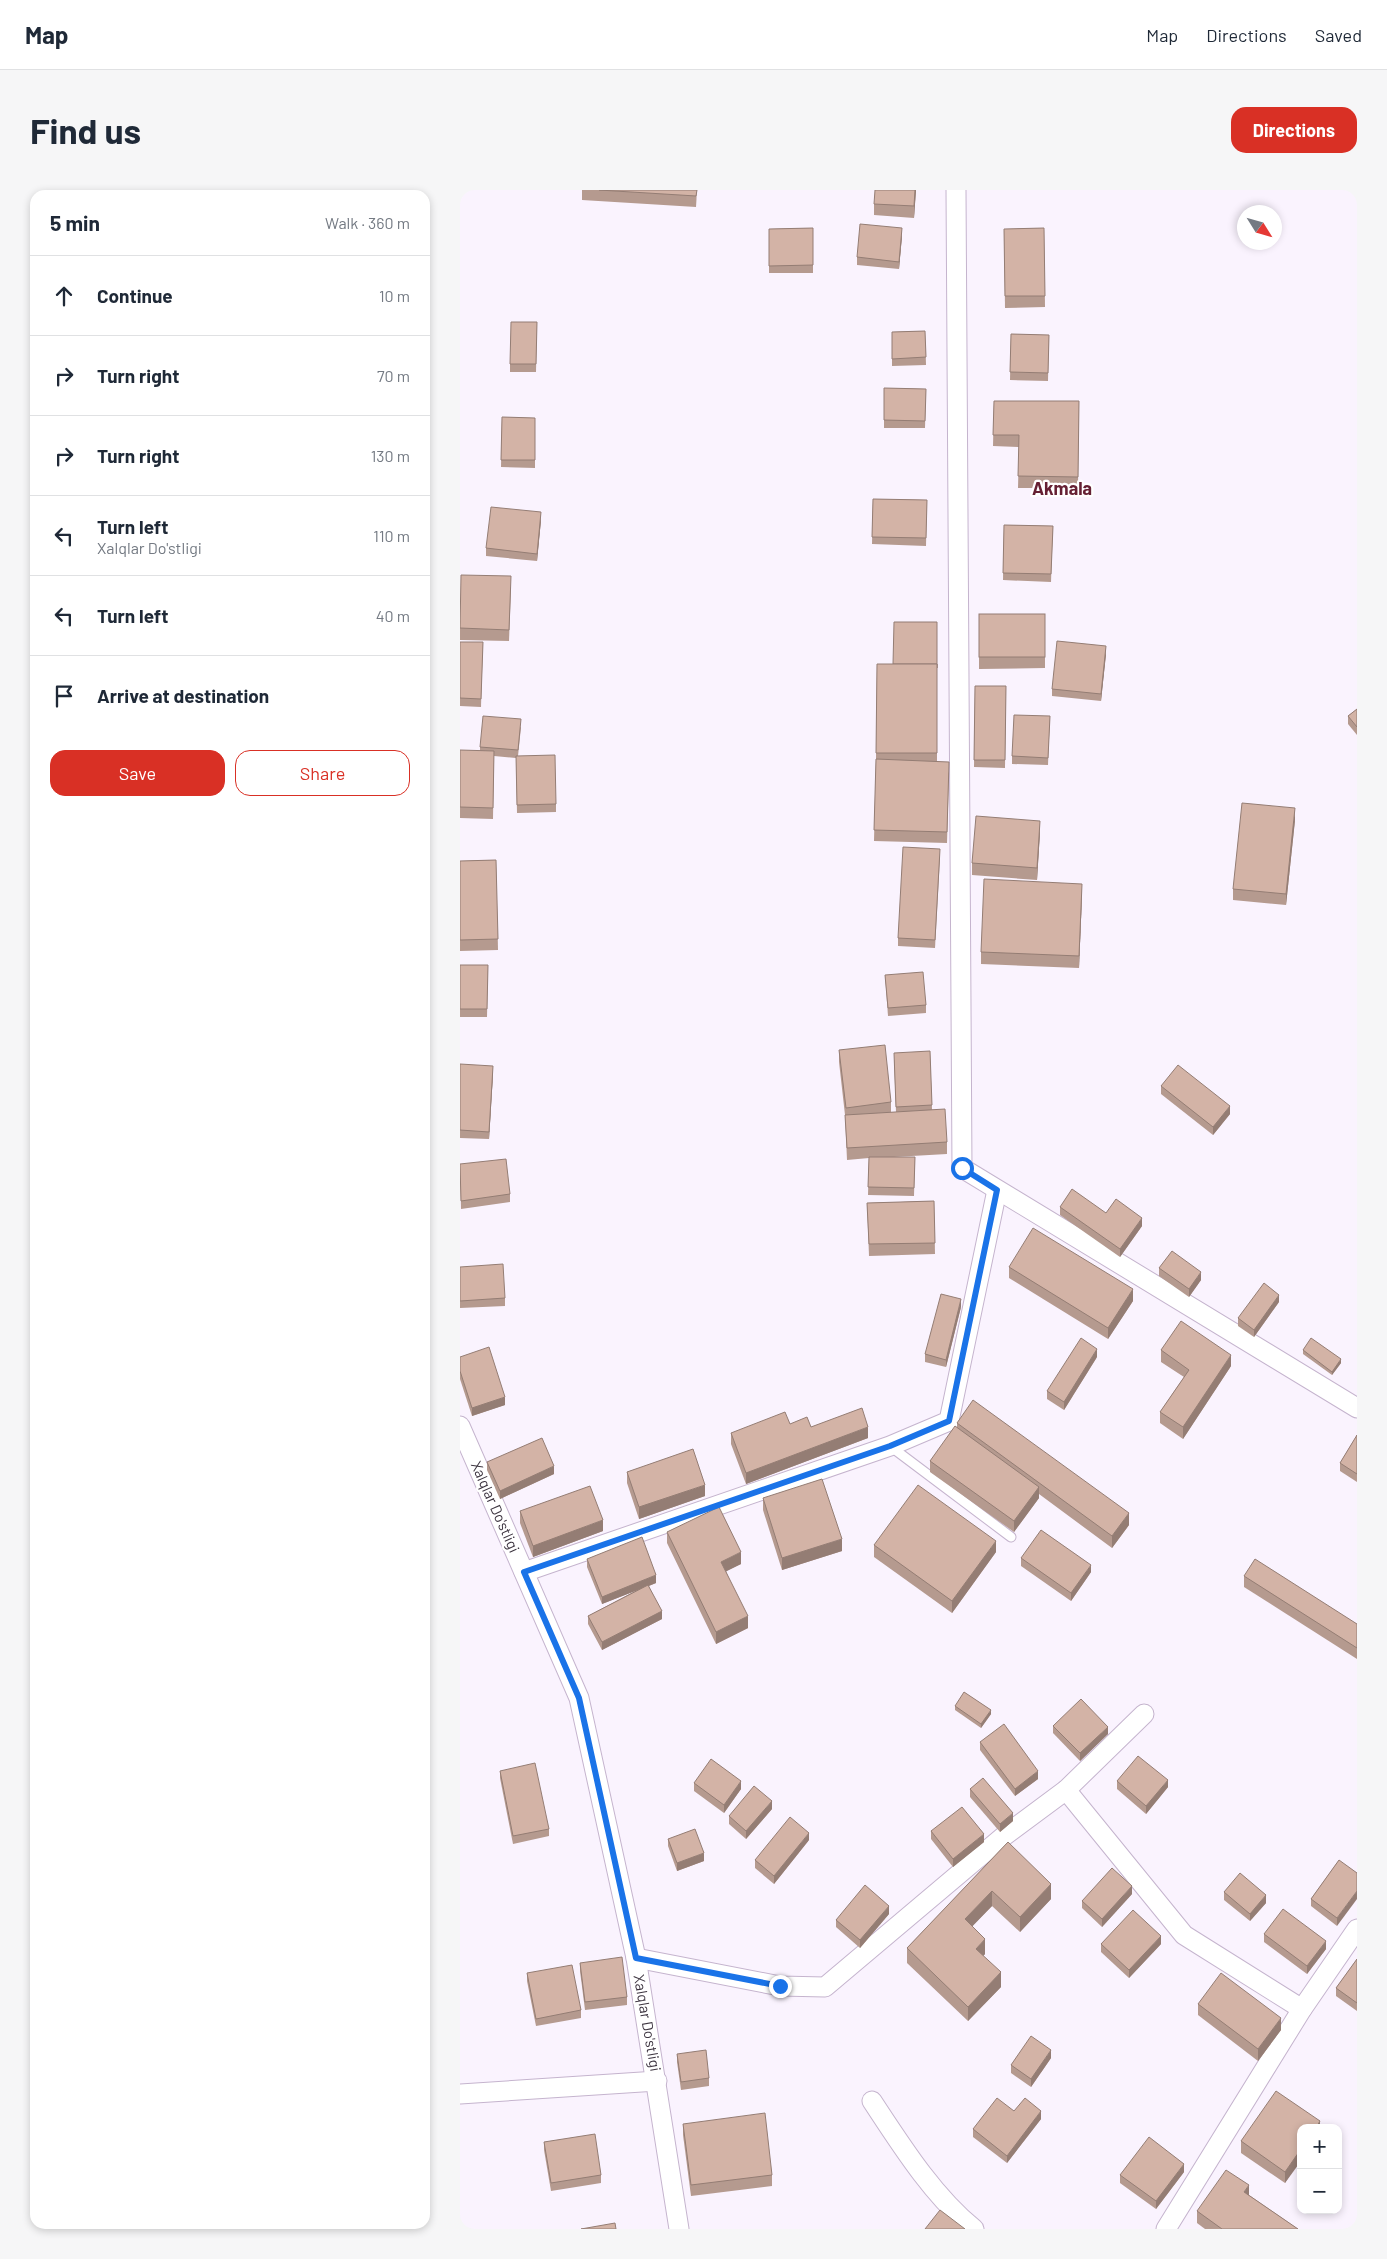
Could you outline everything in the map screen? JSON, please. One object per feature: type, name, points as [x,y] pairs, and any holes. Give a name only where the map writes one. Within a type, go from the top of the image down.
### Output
[{"type":"street","points":[[956,190],[962,1168],[1357,1408]]},
{"type":"street","points":[[524,1572],[890,1446],[949,1421],[997,1190]]},
{"type":"street","name":"Xalqlar Do'stligi","points":[[460,1426],[579,1698],[636,1958],[679,2229]]},
{"type":"street","points":[[636,1958],[780,1986],[825,1987],[1004,1836],[1066,1790],[1144,1714]]},
{"type":"street","points":[[1066,1790],[1184,1935],[1302,2009]]},
{"type":"street","points":[[1166,2229],[1302,2009],[1357,1929]]},
{"type":"street","points":[[460,2094],[657,2081]]},
{"type":"street","points":[[872,2101],[902,2146],[958,2216],[974,2229]]},
{"type":"lane","points":[[890,1446],[1011,1537]]},
{"type":"building","points":[[599,190],[697,190],[696,196]]},
{"type":"building","points":[[875,190],[915,190],[914,206],[874,204]]},
{"type":"building","points":[[860,224],[902,228],[899,262],[857,257]]},
{"type":"building","points":[[813,228],[813,265],[769,266],[769,229]]},
{"type":"building","points":[[1044,228],[1045,296],[1005,296],[1004,229]]},
{"type":"building","points":[[511,322],[537,322],[536,364],[510,364]]},
{"type":"building","points":[[925,331],[926,357],[892,359],[892,332]]},
{"type":"building","points":[[1011,334],[1049,335],[1048,373],[1010,372]]},
{"type":"building","points":[[884,388],[926,389],[925,421],[884,420]]},
{"type":"building","points":[[994,401],[1079,401],[1078,477],[1018,476],[1019,435],[993,435]]},
{"type":"building","points":[[502,417],[535,418],[535,460],[501,460]]},
{"type":"building","points":[[873,499],[927,500],[926,538],[872,537]]},
{"type":"building","points":[[491,507],[541,512],[537,554],[486,548]]},
{"type":"building","points":[[1004,525],[1053,526],[1051,574],[1003,573]]},
{"type":"building","points":[[461,575],[511,576],[509,630],[460,628]]},
{"type":"building","points":[[979,614],[1045,614],[1045,657],[979,657]]},
{"type":"building","points":[[894,622],[937,622],[937,664],[893,664]]},
{"type":"building","points":[[1057,641],[1106,646],[1101,694],[1052,689]]},
{"type":"building","points":[[460,642],[483,642],[481,699],[460,698]]},
{"type":"building","points":[[877,664],[937,664],[937,753],[876,753]]},
{"type":"building","points":[[975,686],[1006,686],[1005,760],[974,760]]},
{"type":"building","points":[[1357,709],[1357,727],[1348,716]]},
{"type":"building","points":[[1014,715],[1050,716],[1048,758],[1012,756]]},
{"type":"building","points":[[483,716],[521,719],[518,750],[480,747]]},
{"type":"building","points":[[460,750],[494,751],[493,808],[460,807]]},
{"type":"building","points":[[555,755],[556,804],[517,805],[516,756]]},
{"type":"building","points":[[876,759],[949,762],[947,832],[874,830]]},
{"type":"building","points":[[1242,803],[1295,808],[1286,894],[1233,889]]},
{"type":"building","points":[[976,816],[1040,821],[1037,868],[972,863]]},
{"type":"building","points":[[903,847],[940,849],[935,940],[898,938]]},
{"type":"building","points":[[496,860],[498,939],[460,940],[460,861]]},
{"type":"building","points":[[984,879],[1082,884],[1079,956],[981,952]]},
{"type":"building","points":[[460,965],[488,965],[487,1009],[460,1009]]},
{"type":"building","points":[[923,972],[926,1005],[888,1008],[885,975]]},
{"type":"building","points":[[885,1045],[891,1102],[846,1108],[839,1050]]},
{"type":"building","points":[[930,1051],[932,1105],[896,1107],[894,1053]]},
{"type":"building","points":[[460,1064],[493,1066],[489,1132],[460,1130]]},
{"type":"building","points":[[1178,1065],[1230,1106],[1213,1127],[1161,1086]]},
{"type":"building","points":[[945,1109],[947,1142],[847,1148],[845,1115]]},
{"type":"building","points":[[869,1157],[915,1157],[914,1188],[868,1187]]},
{"type":"building","points":[[506,1159],[510,1194],[461,1201],[460,1164]]},
{"type":"building","points":[[1072,1189],[1106,1213],[1116,1199],[1142,1218],[1120,1249],[1060,1207]]},
{"type":"building","points":[[934,1201],[935,1243],[869,1244],[867,1203]]},
{"type":"building","points":[[1033,1228],[1133,1289],[1108,1328],[1009,1267]]},
{"type":"building","points":[[1172,1251],[1201,1272],[1189,1289],[1159,1268]]},
{"type":"building","points":[[503,1264],[505,1298],[460,1301],[460,1267]]},
{"type":"building","points":[[1264,1283],[1279,1295],[1254,1330],[1238,1318]]},
{"type":"building","points":[[941,1294],[961,1299],[946,1360],[925,1354]]},
{"type":"building","points":[[1181,1321],[1231,1355],[1183,1427],[1160,1412],[1189,1370],[1161,1350]]},
{"type":"building","points":[[1081,1338],[1097,1349],[1064,1402],[1047,1391]]},
{"type":"building","points":[[1311,1338],[1341,1359],[1332,1372],[1303,1350]]},
{"type":"building","points":[[489,1347],[505,1397],[472,1408],[460,1371],[460,1357]]},
{"type":"building","points":[[973,1400],[1129,1513],[1112,1536],[957,1423]]},
{"type":"building","points":[[862,1408],[868,1427],[746,1473],[731,1433],[785,1412],[790,1424],[807,1417],[811,1427]]},
{"type":"building","points":[[955,1426],[1039,1487],[1014,1521],[930,1461]]},
{"type":"building","points":[[1357,1435],[1357,1474],[1340,1463]]},
{"type":"building","points":[[542,1438],[554,1466],[500,1491],[487,1462]]},
{"type":"building","points":[[693,1449],[705,1485],[639,1507],[627,1472]]},
{"type":"building","points":[[822,1479],[842,1539],[782,1558],[763,1498]]},
{"type":"building","points":[[918,1485],[996,1541],[952,1601],[874,1545]]},
{"type":"building","points":[[590,1486],[603,1520],[533,1546],[520,1511]]},
{"type":"building","points":[[719,1507],[741,1552],[721,1562],[748,1616],[716,1632],[667,1532]]},
{"type":"building","points":[[1041,1530],[1091,1565],[1071,1593],[1021,1558]]},
{"type":"building","points":[[642,1537],[656,1575],[602,1597],[587,1559]]},
{"type":"building","points":[[1255,1559],[1357,1624],[1357,1648],[1244,1576]]},
{"type":"building","points":[[648,1585],[662,1611],[602,1642],[588,1616]]},
{"type":"building","points":[[964,1692],[991,1710],[981,1724],[955,1706]]},
{"type":"building","points":[[1081,1699],[1108,1727],[1080,1753],[1053,1726]]},
{"type":"building","points":[[1004,1724],[1038,1771],[1015,1789],[980,1742]]},
{"type":"building","points":[[1138,1756],[1168,1780],[1146,1806],[1117,1781]]},
{"type":"building","points":[[711,1759],[741,1781],[724,1805],[694,1783]]},
{"type":"building","points":[[535,1763],[549,1829],[513,1836],[500,1771]]},
{"type":"building","points":[[983,1778],[1013,1813],[1000,1824],[970,1789]]},
{"type":"building","points":[[754,1786],[772,1801],[746,1831],[729,1816]]},
{"type":"building","points":[[962,1807],[984,1834],[953,1859],[931,1831]]},
{"type":"building","points":[[790,1817],[809,1833],[774,1876],[755,1860]]},
{"type":"building","points":[[695,1829],[704,1853],[677,1863],[668,1839]]},
{"type":"building","points":[[1008,1842],[1051,1884],[1020,1917],[992,1891],[965,1919],[985,1939],[976,1949],[1001,1972],[968,2007],[907,1948]]},
{"type":"building","points":[[1339,1860],[1357,1873],[1357,1891],[1337,1918],[1311,1899]]},
{"type":"building","points":[[1112,1868],[1132,1886],[1102,1919],[1082,1901]]},
{"type":"building","points":[[1240,1873],[1266,1895],[1250,1914],[1224,1892]]},
{"type":"building","points":[[865,1885],[889,1906],[860,1940],[836,1920]]},
{"type":"building","points":[[1283,1909],[1326,1941],[1307,1966],[1264,1934]]},
{"type":"building","points":[[1133,1910],[1161,1936],[1129,1970],[1101,1944]]},
{"type":"building","points":[[622,1957],[627,1997],[585,2002],[580,1963]]},
{"type":"building","points":[[1357,1959],[1357,2003],[1336,1988]]},
{"type":"building","points":[[572,1965],[581,2010],[536,2019],[527,1973]]},
{"type":"building","points":[[1221,1973],[1281,2018],[1258,2049],[1198,2004]]},
{"type":"building","points":[[1031,2036],[1051,2050],[1031,2079],[1011,2065]]},
{"type":"building","points":[[706,2050],[709,2078],[681,2082],[677,2054]]},
{"type":"building","points":[[1276,2091],[1320,2121],[1318,2124],[1297,2124],[1297,2155],[1285,2172],[1241,2141]]},
{"type":"building","points":[[997,2098],[1014,2111],[1025,2098],[1041,2111],[1007,2156],[973,2129]]},
{"type":"building","points":[[765,2113],[772,2175],[691,2185],[683,2124]]},
{"type":"building","points":[[595,2134],[601,2175],[551,2183],[544,2142]]},
{"type":"building","points":[[1149,2137],[1184,2164],[1156,2201],[1120,2175]]},
{"type":"building","points":[[1226,2170],[1249,2185],[1244,2192],[1298,2229],[1222,2229],[1197,2211]]},
{"type":"building","points":[[940,2210],[965,2229],[925,2229]]},
{"type":"building","points":[[615,2223],[616,2229],[581,2229]]},
{"type":"district","name":"Akmala","points":[[1062,489]]},
{"type":"route","points":[[780,1986],[636,1958],[579,1698],[524,1572],[890,1446],[949,1421],[997,1190],[962,1168]]}]
